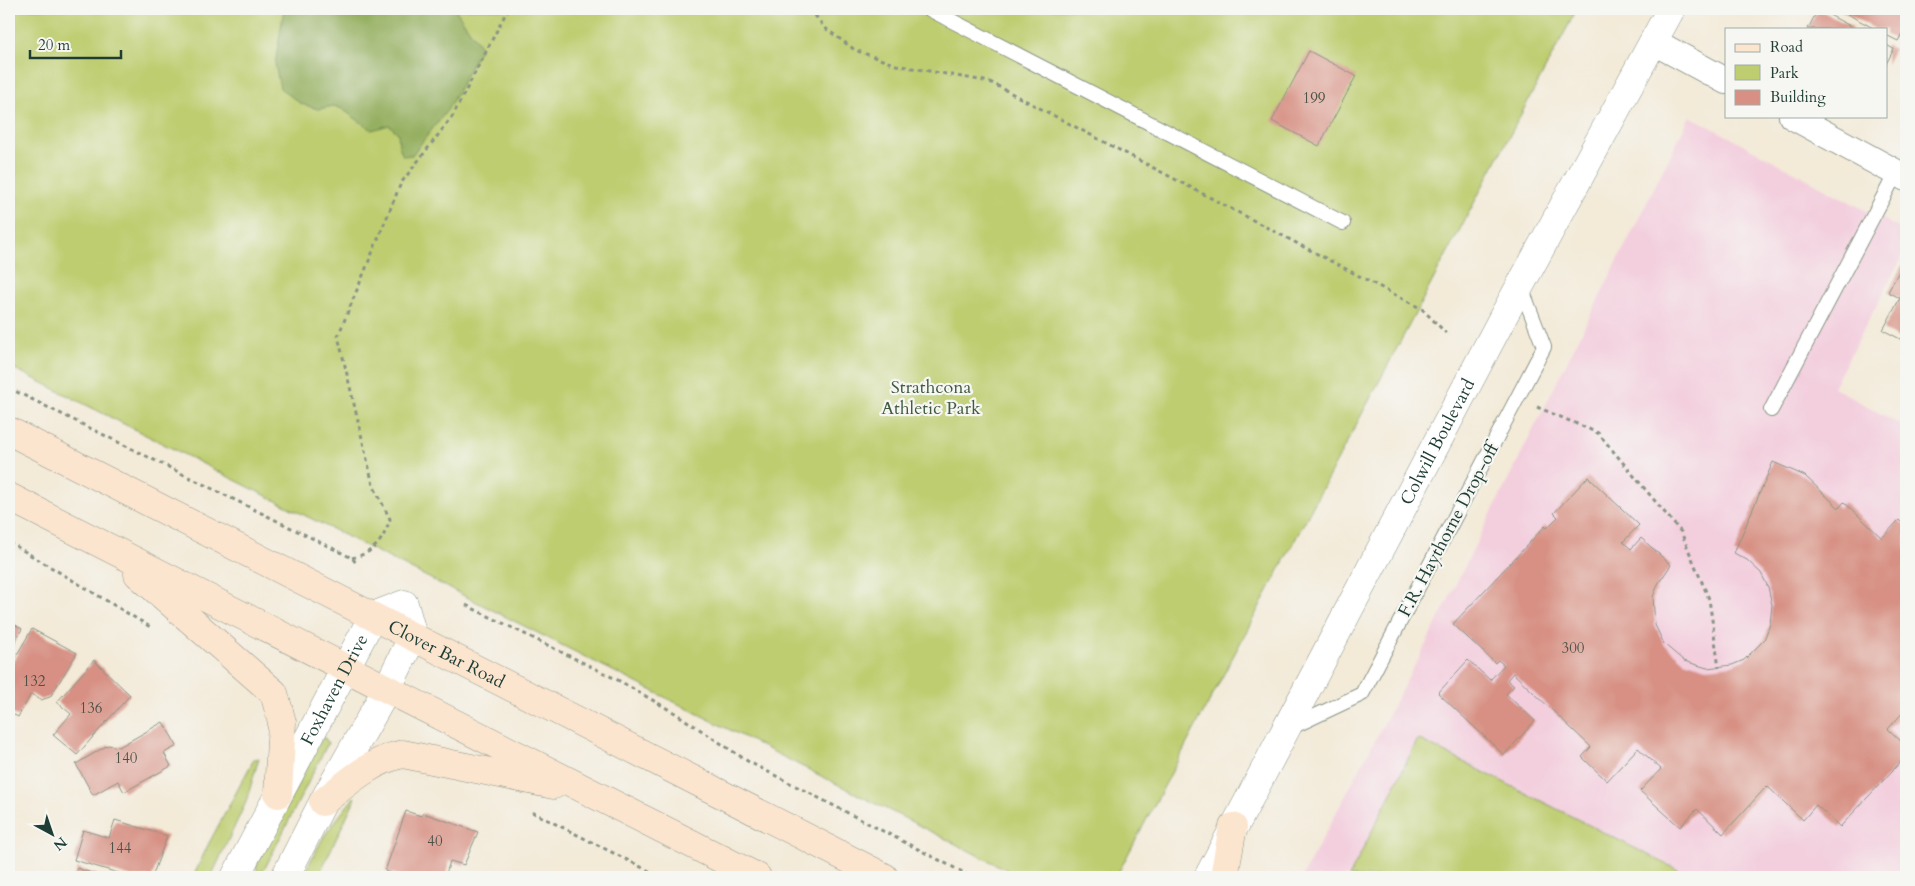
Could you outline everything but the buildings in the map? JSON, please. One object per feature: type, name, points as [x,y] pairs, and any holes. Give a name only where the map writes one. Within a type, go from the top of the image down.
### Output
[{"type":"main road","name":"Clover Bar Road","points":[[9,431],[884,877]]},
{"type":"main road","points":[[9,497],[757,877]]},
{"type":"main road","points":[[107,547],[274,693],[282,722],[278,794]]},
{"type":"main road","points":[[323,802],[358,774],[386,757],[403,754],[585,791]]},
{"type":"main road","points":[[1224,877],[1233,826]]},
{"type":"street","name":"Colwill Boulevard","points":[[1208,877],[1233,826],[1503,317],[1671,9]]},
{"type":"street","points":[[1654,42],[1725,80]]},
{"type":"street","points":[[1796,118],[1903,168]]},
{"type":"street","name":"Foxhaven Drive","points":[[235,877],[344,666],[373,616]]},
{"type":"street","points":[[285,877],[323,802],[387,689],[413,636]]},
{"type":"lane","points":[[929,9],[1343,223]]},
{"type":"lane","points":[[1771,410],[1903,168]]},
{"type":"lane","name":"F.R. Haythorne Drop-off","points":[[1285,730],[1362,694],[1544,348],[1521,287]]},
{"type":"path","points":[[352,558],[365,554],[384,538],[390,519],[373,485],[338,336],[400,183],[452,116],[508,9]]},
{"type":"path","points":[[810,9],[825,28],[856,50],[896,65],[990,82],[1422,309],[1446,333]]},
{"type":"path","points":[[9,388],[352,558],[358,565]]},
{"type":"path","points":[[1534,406],[1598,433],[1681,532],[1709,600],[1719,668]]},
{"type":"path","points":[[9,542],[154,629]]},
{"type":"path","points":[[466,605],[616,679],[675,714],[749,762],[972,877]]},
{"type":"path","points":[[524,808],[661,877]]},
{"type":"shaded area","points":[[1690,116],[1906,232],[1906,250],[1833,387],[1906,428],[1906,877],[1302,877],[1425,646]]},
{"type":"green space","name":"Strathcona Athletic Park","points":[[9,9],[1577,9],[1116,877],[1021,877],[9,366]]},
{"type":"green space","points":[[284,9],[455,9],[481,47],[448,109],[412,155],[403,156],[399,146],[398,133],[389,125],[372,130],[342,109],[334,106],[318,109],[301,104],[280,88],[275,64]]},
{"type":"green space","points":[[322,738],[325,738],[328,743],[265,868],[260,872],[256,866]]},
{"type":"green space","points":[[1418,739],[1692,877],[1349,877]]},
{"type":"green space","points":[[259,758],[246,802],[211,877],[193,877],[254,759]]},
{"type":"green space","points":[[354,797],[355,799],[318,877],[302,877],[324,836]]}]
